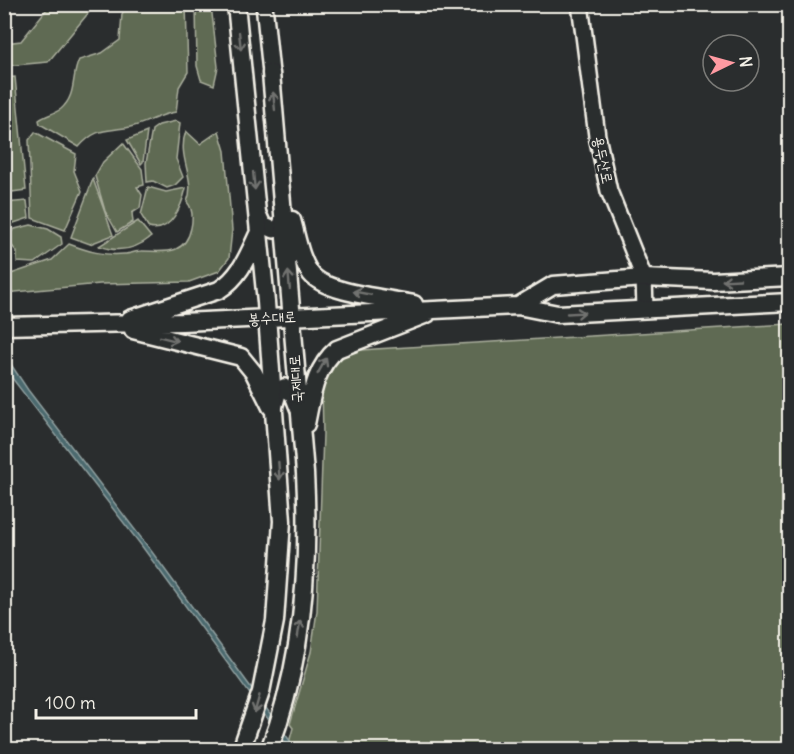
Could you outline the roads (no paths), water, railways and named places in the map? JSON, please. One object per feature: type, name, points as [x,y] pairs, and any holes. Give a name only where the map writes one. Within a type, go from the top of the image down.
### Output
[{"type":"main road","name":"국제대로","points":[[236,4],[268,318],[281,495],[281,552],[277,602],[266,666],[243,745]]},
{"type":"main road","name":"국제대로","points":[[269,750],[288,687],[301,615],[306,561],[307,506],[271,73]]},
{"type":"main road","points":[[281,179],[304,261],[319,281],[332,287],[440,309]]},
{"type":"main road","points":[[112,324],[219,290],[242,269],[260,231]]},
{"type":"main road","name":"봉수대로","points":[[518,306],[554,285],[644,278],[712,281],[789,277]]},
{"type":"main road","name":"봉수대로","points":[[4,326],[268,318],[518,306],[558,314],[789,302]]},
{"type":"main road","points":[[302,443],[317,375],[326,358],[337,349],[440,309]]},
{"type":"main road","points":[[112,324],[241,357],[254,373],[274,411]]},
{"type":"street","name":"국제대로","points":[[264,4],[271,73]]},
{"type":"street","name":"용두산로","points":[[580,4],[596,125],[609,191],[644,278],[645,309]]},
{"type":"street","points":[[258,214],[263,225],[274,230],[281,225],[284,215]]},
{"type":"street","points":[[274,411],[279,390],[284,387],[293,395],[299,414]]},
{"type":"water","points":[[4,354],[28,390],[152,552],[296,749],[290,749],[141,545],[5,369]]}]
